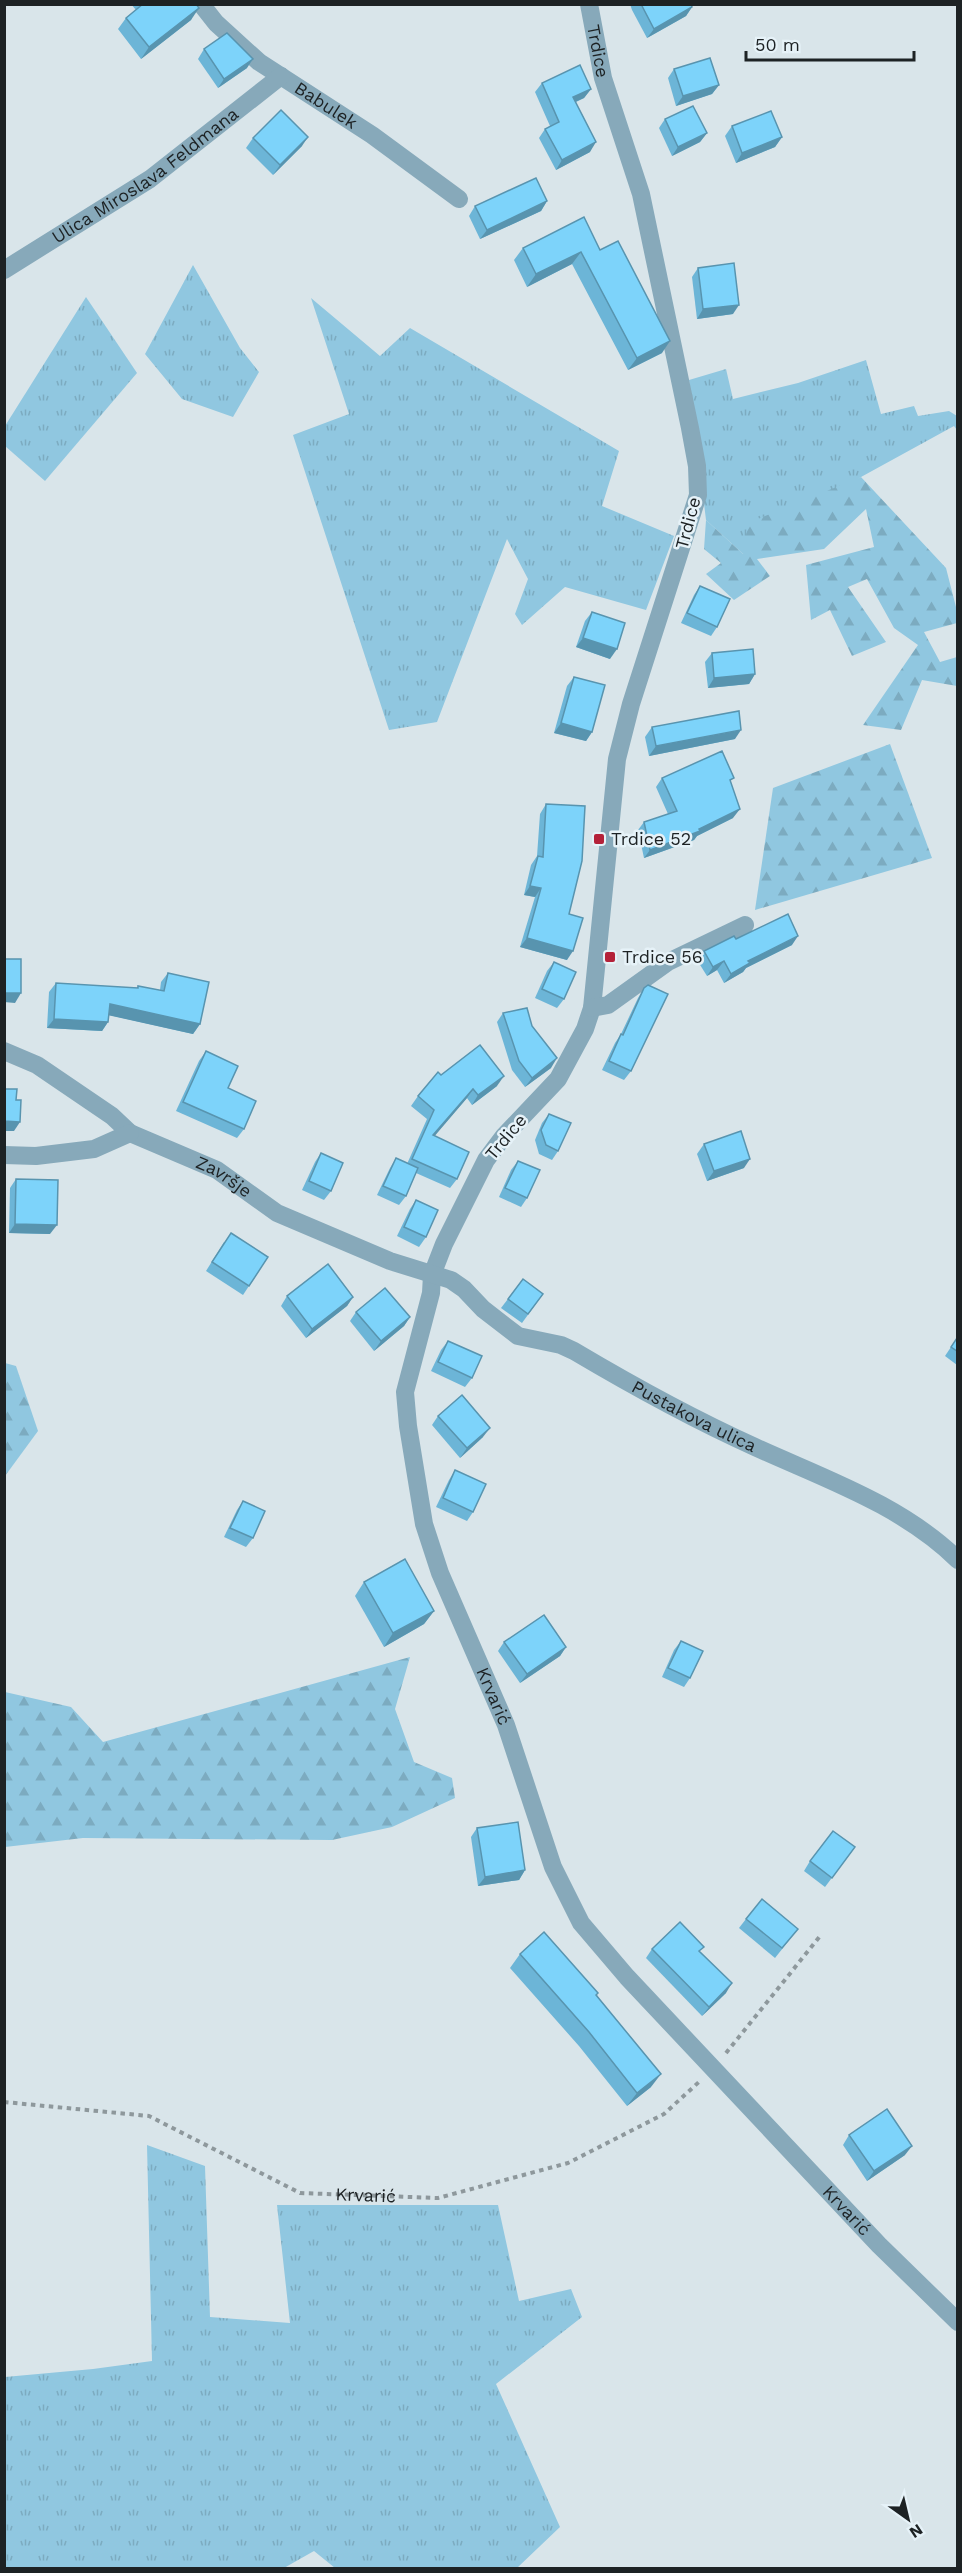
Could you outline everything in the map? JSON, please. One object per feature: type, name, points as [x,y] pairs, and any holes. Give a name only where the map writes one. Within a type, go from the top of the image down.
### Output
[{"type":"street","name":"Babulek","points":[[201,4],[216,23],[259,62],[372,135],[459,199]]},
{"type":"street","name":"Trdice","points":[[432,1275],[444,1244],[486,1160],[504,1136],[558,1079],[585,1029],[592,1008],[617,759],[631,704],[698,495],[690,428],[641,194],[603,78],[589,4]]},
{"type":"street","name":"Ulica Miroslava Feldmana","points":[[4,270],[150,179],[281,76]]},
{"type":"street","points":[[592,1008],[608,1005],[668,962],[745,925]]},
{"type":"street","name":"Završje","points":[[4,1051],[37,1065],[112,1116],[130,1133],[217,1170],[277,1213],[390,1261],[432,1275]]},
{"type":"street","points":[[4,1155],[36,1156],[94,1149],[130,1133]]},
{"type":"street","name":"Pustakova ulica","points":[[432,1275],[450,1280],[464,1288],[483,1309],[518,1336],[561,1345],[574,1351],[654,1398],[875,1501],[903,1518],[957,1560]]},
{"type":"street","name":"Krvarić","points":[[432,1275],[431,1293],[405,1392],[408,1426],[424,1524],[440,1573],[506,1725],[553,1867],[581,1923],[627,1977],[879,2246],[957,2322]]},
{"type":"path","points":[[713,2069],[821,1935]]},
{"type":"path","name":"Krvarić","points":[[4,2102],[148,2115],[300,2193],[438,2198],[568,2163],[664,2114],[713,2069]]},
{"type":"green space","points":[[193,265],[240,348],[259,372],[233,417],[182,399],[145,354]]},
{"type":"green space","points":[[86,297],[137,373],[45,481],[5,446],[5,426]]},
{"type":"green space","points":[[311,298],[380,356],[410,328],[619,451],[602,506],[674,536],[646,610],[565,587],[522,625],[515,614],[528,579],[507,539],[437,722],[389,730],[293,435],[349,414]]},
{"type":"green space","points":[[866,360],[881,414],[914,406],[918,416],[949,411],[957,416],[957,430],[954,426],[861,477],[743,554],[706,520],[689,380],[726,369],[733,399],[798,383]]},
{"type":"green space","points":[[861,477],[946,568],[957,611],[957,623],[924,632],[940,662],[957,657],[957,686],[922,680],[901,730],[863,725],[918,645],[894,628],[867,579],[848,587],[886,642],[852,656],[830,610],[811,620],[806,565],[874,547],[866,509],[824,549],[757,559],[770,576],[734,600],[706,574],[721,563],[704,549],[706,520],[743,554],[748,523]]},
{"type":"green space","points":[[890,744],[932,858],[755,910],[773,788]]},
{"type":"green space","points":[[5,1363],[16,1366],[38,1431],[5,1476]]},
{"type":"green space","points":[[410,1657],[395,1709],[414,1762],[452,1778],[455,1798],[392,1827],[332,1840],[83,1838],[5,1847],[5,1692],[71,1707],[103,1742]]},
{"type":"green space","points":[[147,2145],[205,2166],[210,2317],[290,2323],[277,2205],[498,2205],[519,2301],[571,2289],[582,2317],[496,2384],[560,2527],[517,2568],[335,2568],[314,2551],[284,2568],[5,2568],[5,2377],[152,2361]]},
{"type":"building","points":[[143,4],[196,4],[199,8],[149,47],[126,18]]},
{"type":"building","points":[[641,4],[691,4],[692,7],[654,29]]},
{"type":"building","points":[[227,33],[253,59],[224,79],[204,49]]},
{"type":"building","points":[[710,58],[719,85],[683,96],[674,69]]},
{"type":"building","points":[[580,65],[591,89],[573,97],[596,142],[562,160],[545,129],[559,122],[542,83]]},
{"type":"building","points":[[693,106],[707,133],[678,147],[665,119]]},
{"type":"building","points":[[281,110],[308,137],[280,165],[253,138]]},
{"type":"building","points":[[771,111],[782,137],[742,153],[732,126]]},
{"type":"building","points":[[536,178],[547,201],[487,230],[475,206]]},
{"type":"building","points":[[584,217],[600,250],[618,241],[670,341],[637,358],[581,252],[536,274],[523,248]]},
{"type":"building","points":[[734,263],[739,305],[703,309],[698,268]]},
{"type":"building","points":[[700,586],[730,599],[717,627],[687,613]]},
{"type":"building","points":[[592,612],[625,623],[617,649],[583,638]]},
{"type":"building","points":[[753,649],[755,674],[714,678],[712,653]]},
{"type":"building","points":[[574,677],[605,685],[592,732],[561,723]]},
{"type":"building","points":[[739,711],[741,730],[656,746],[652,727]]},
{"type":"building","points":[[722,751],[734,778],[730,780],[740,809],[699,829],[700,831],[650,850],[644,822],[677,811],[662,778]]},
{"type":"building","points":[[546,804],[585,806],[582,861],[569,914],[583,918],[573,951],[527,938],[541,888],[530,886],[538,856],[543,857]]},
{"type":"building","points":[[788,914],[798,936],[748,961],[750,963],[731,974],[724,961],[713,967],[704,951],[734,936],[736,939]]},
{"type":"building","points":[[4,959],[21,959],[21,993],[4,993]]},
{"type":"building","points":[[554,962],[576,972],[564,999],[542,989]]},
{"type":"building","points":[[168,973],[209,982],[200,1024],[110,1004],[108,1022],[54,1019],[56,983],[138,988],[138,986],[164,991]]},
{"type":"building","points":[[648,985],[668,994],[631,1071],[609,1061],[644,988]]},
{"type":"building","points":[[527,1008],[532,1026],[557,1058],[532,1078],[519,1061],[503,1013]]},
{"type":"building","points":[[480,1045],[504,1076],[478,1095],[473,1089],[433,1135],[469,1152],[457,1179],[412,1159],[434,1110],[418,1096],[438,1072],[441,1075]]},
{"type":"building","points":[[206,1051],[238,1066],[228,1088],[256,1101],[244,1129],[183,1102]]},
{"type":"building","points":[[4,1089],[17,1089],[16,1100],[21,1100],[20,1122],[4,1121]]},
{"type":"building","points":[[549,1114],[571,1123],[558,1151],[546,1145],[541,1130]]},
{"type":"building","points":[[741,1131],[750,1159],[714,1171],[704,1144]]},
{"type":"building","points":[[321,1153],[343,1163],[331,1191],[309,1181]]},
{"type":"building","points":[[396,1158],[418,1168],[406,1196],[383,1186]]},
{"type":"building","points":[[518,1161],[540,1170],[527,1198],[505,1188]]},
{"type":"building","points":[[16,1179],[58,1180],[57,1225],[15,1224]]},
{"type":"building","points":[[416,1200],[438,1210],[426,1237],[404,1227]]},
{"type":"building","points":[[231,1233],[268,1257],[249,1286],[212,1262]]},
{"type":"building","points":[[328,1264],[353,1297],[312,1329],[287,1296]]},
{"type":"building","points":[[523,1279],[543,1294],[528,1314],[508,1299]]},
{"type":"building","points":[[385,1288],[410,1317],[381,1341],[356,1312]]},
{"type":"building","points":[[957,1338],[957,1351],[951,1347]]},
{"type":"building","points":[[448,1341],[482,1356],[472,1378],[438,1362]]},
{"type":"building","points":[[462,1395],[490,1428],[467,1448],[438,1416]]},
{"type":"building","points":[[455,1470],[486,1484],[473,1512],[443,1498]]},
{"type":"building","points":[[243,1501],[265,1511],[253,1538],[230,1528]]},
{"type":"building","points":[[405,1559],[434,1611],[393,1633],[364,1582]]},
{"type":"building","points":[[544,1615],[566,1647],[527,1674],[504,1642]]},
{"type":"building","points":[[681,1641],[703,1651],[690,1678],[668,1668]]},
{"type":"building","points":[[518,1822],[525,1870],[485,1877],[477,1828]]},
{"type":"building","points":[[833,1831],[855,1847],[832,1878],[810,1861]]},
{"type":"building","points":[[762,1899],[798,1929],[782,1948],[746,1919]]},
{"type":"building","points":[[680,1922],[704,1947],[699,1951],[732,1983],[709,2007],[652,1949]]},
{"type":"building","points":[[544,1932],[598,1993],[596,1995],[661,2074],[637,2093],[589,2032],[520,1954]]},
{"type":"building","points":[[887,2109],[912,2146],[874,2171],[849,2135]]},
{"type":"place","name":"Trdice 52","points":[[599,839]]},
{"type":"place","name":"Trdice 56","points":[[610,957]]}]
